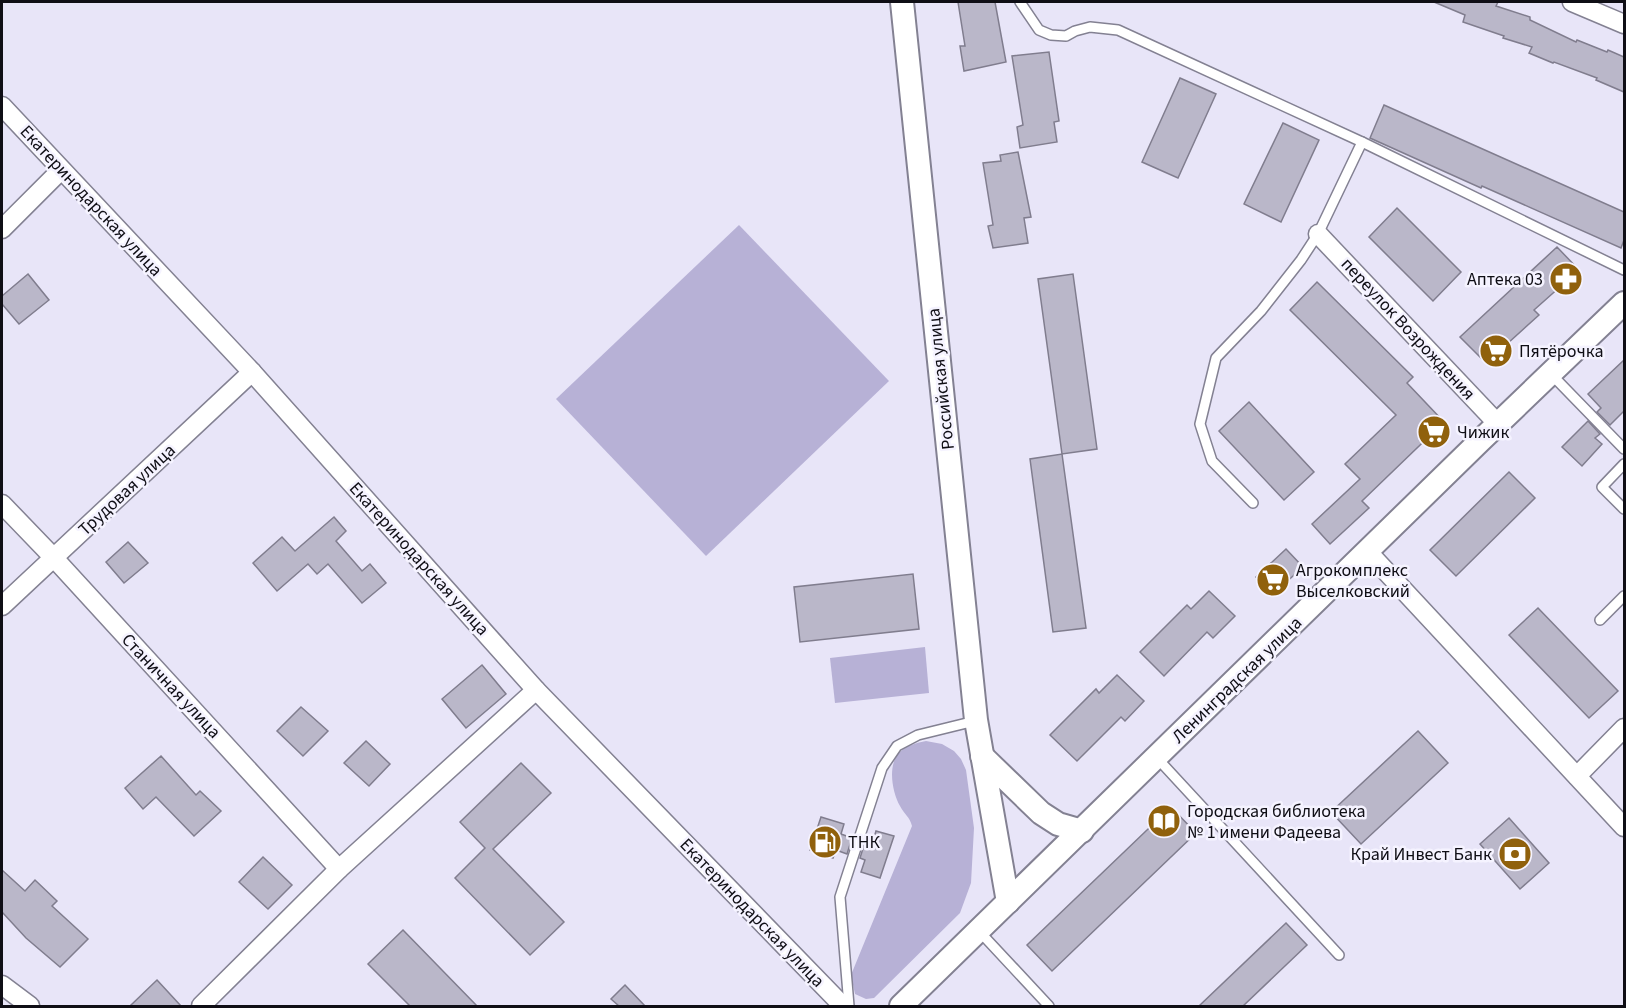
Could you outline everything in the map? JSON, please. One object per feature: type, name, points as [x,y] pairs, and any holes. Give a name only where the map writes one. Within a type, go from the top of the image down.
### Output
[{"type":"street","name":"Российская улица","points":[[902,2],[976,720],[1008,902]]},
{"type":"street","points":[[1572,2],[1624,24]]},
{"type":"street","name":"Екатеринодарская улица","points":[[2,106],[252,372],[536,690],[843,1006]]},
{"type":"street","points":[[2,229],[61,170]]},
{"type":"street","name":"переулок Возрождения","points":[[1318,234],[1498,424]]},
{"type":"street","name":"Ленинградская улица","points":[[901,1006],[1624,303]]},
{"type":"street","name":"Трудовая улица","points":[[2,606],[252,372]]},
{"type":"street","name":"Станичная улица","points":[[2,504],[339,869]]},
{"type":"street","points":[[1368,552],[1624,827]]},
{"type":"street","points":[[201,1006],[339,869],[536,690]]},
{"type":"street","points":[[1577,776],[1624,728]]},
{"type":"street","points":[[982,756],[1041,813],[1058,824],[1082,831]]},
{"type":"street","points":[[2,985],[30,1006]]},
{"type":"lane","points":[[1020,2],[1039,30],[1051,35],[1066,36],[1090,27],[1118,30],[1362,142],[1624,270]]},
{"type":"lane","points":[[1253,503],[1212,461],[1200,424],[1216,358],[1261,311],[1318,234],[1362,142]]},
{"type":"lane","points":[[1551,374],[1624,449]]},
{"type":"lane","points":[[1624,464],[1602,487],[1624,509]]},
{"type":"lane","points":[[1600,620],[1624,596]]},
{"type":"lane","points":[[849,1006],[840,897],[882,768],[897,746],[918,735],[976,720]]},
{"type":"lane","points":[[1157,758],[1339,955]]},
{"type":"lane","points":[[979,931],[1049,1006]]},
{"type":"shaded area","points":[[739,225],[889,381],[706,556],[556,399]]},
{"type":"shaded area","points":[[925,647],[929,693],[835,703],[830,658]]},
{"type":"shaded area","points":[[926,741],[942,744],[954,751],[966,770],[974,828],[971,883],[960,913],[874,998],[866,999],[855,994],[851,975],[912,826],[895,793],[892,778],[893,764],[903,750]]},
{"type":"building","points":[[958,2],[995,2],[1006,62],[964,71],[960,46],[965,46]]},
{"type":"building","points":[[1434,2],[1498,2],[1496,6],[1530,17],[1530,20],[1576,42],[1577,40],[1624,57],[1624,92],[1596,80],[1597,78],[1529,53],[1532,47],[1463,22],[1465,15]]},
{"type":"building","points":[[1049,52],[1059,121],[1054,122],[1057,142],[1020,148],[1017,127],[1023,125],[1012,56]]},
{"type":"building","points":[[1180,78],[1216,94],[1178,178],[1142,162]]},
{"type":"building","points":[[1384,105],[1624,212],[1624,240],[1621,248],[1370,138]]},
{"type":"building","points":[[1283,123],[1319,140],[1281,222],[1244,204]]},
{"type":"building","points":[[1018,152],[1031,217],[1024,218],[1028,243],[993,248],[988,226],[993,225],[983,163],[1001,161],[1000,155]]},
{"type":"building","points":[[1397,208],[1461,272],[1433,301],[1369,237]]},
{"type":"building","points":[[1557,247],[1579,270],[1534,310],[1539,315],[1486,363],[1460,337]]},
{"type":"building","points":[[28,274],[49,300],[19,324],[2,304],[2,296]]},
{"type":"building","points":[[1073,274],[1097,449],[1062,454],[1038,279]]},
{"type":"building","points":[[1317,282],[1413,377],[1407,383],[1444,422],[1362,501],[1369,508],[1330,544],[1312,524],[1360,479],[1345,464],[1396,415],[1290,310]]},
{"type":"building","points":[[1624,360],[1624,411],[1610,425],[1597,412],[1601,408],[1588,394]]},
{"type":"building","points":[[1249,402],[1314,472],[1284,500],[1219,431]]},
{"type":"building","points":[[1588,421],[1600,434],[1595,438],[1602,444],[1582,466],[1562,447]]},
{"type":"building","points":[[1062,454],[1086,628],[1053,632],[1030,459]]},
{"type":"building","points":[[1509,472],[1535,498],[1456,576],[1430,550]]},
{"type":"building","points":[[334,517],[346,531],[336,541],[362,571],[370,564],[386,583],[362,603],[328,564],[317,574],[308,564],[277,591],[253,563],[282,537],[295,551]]},
{"type":"building","points":[[128,542],[148,563],[124,583],[106,562]]},
{"type":"building","points":[[1286,549],[1303,567],[1272,595],[1256,577]]},
{"type":"building","points":[[913,574],[919,629],[800,642],[794,587]]},
{"type":"building","points":[[1209,591],[1235,616],[1213,638],[1207,632],[1164,676],[1140,652],[1187,605],[1191,609]]},
{"type":"building","points":[[1538,608],[1618,691],[1589,718],[1509,635]]},
{"type":"building","points":[[482,665],[506,694],[466,728],[442,699]]},
{"type":"building","points":[[1117,675],[1144,701],[1125,721],[1121,717],[1077,761],[1050,735],[1096,689],[1099,693]]},
{"type":"building","points":[[301,707],[328,731],[303,756],[277,731]]},
{"type":"building","points":[[1418,731],[1448,763],[1361,844],[1331,812]]},
{"type":"building","points":[[366,741],[390,764],[369,786],[344,763]]},
{"type":"building","points":[[161,756],[196,795],[200,791],[221,811],[194,836],[156,797],[143,809],[125,788]]},
{"type":"building","points":[[521,763],[551,793],[493,849],[564,922],[530,955],[455,878],[485,848],[460,822]]},
{"type":"building","points":[[1171,807],[1196,833],[1052,971],[1027,945]]},
{"type":"building","name":"ТНК","points":[[821,817],[844,824],[841,834],[852,838],[847,854],[836,850],[833,858],[810,850]]},
{"type":"building","name":"Край Инвест Банк","points":[[1509,818],[1549,863],[1520,889],[1480,844]]},
{"type":"building","points":[[876,831],[894,836],[880,878],[861,872],[865,860],[860,858],[865,842],[872,845]]},
{"type":"building","points":[[263,857],[292,885],[268,909],[239,882]]},
{"type":"building","points":[[2,870],[25,891],[35,880],[57,901],[52,906],[88,939],[60,967],[26,938],[2,912]]},
{"type":"building","points":[[1286,923],[1307,945],[1243,1006],[1199,1006]]},
{"type":"building","points":[[403,930],[477,1006],[410,1006],[368,964]]},
{"type":"building","points":[[157,980],[181,1006],[130,1006]]},
{"type":"building","points":[[625,985],[645,1006],[619,1006],[611,999]]},
{"type":"place","name":"Аптека 03","points":[[1566,279]]},
{"type":"place","name":"Пятёрочка","points":[[1496,351]]},
{"type":"place","name":"Чижик","points":[[1434,432]]},
{"type":"place","name":"Агрокомплекс Выселковский","points":[[1273,580]]},
{"type":"place","name":"Городская библиотека № 1 имени Фадеева","points":[[1164,821]]},
{"type":"place","name":"ТНК","points":[[825,842]]},
{"type":"place","name":"Край Инвест Банк","points":[[1515,854]]}]
